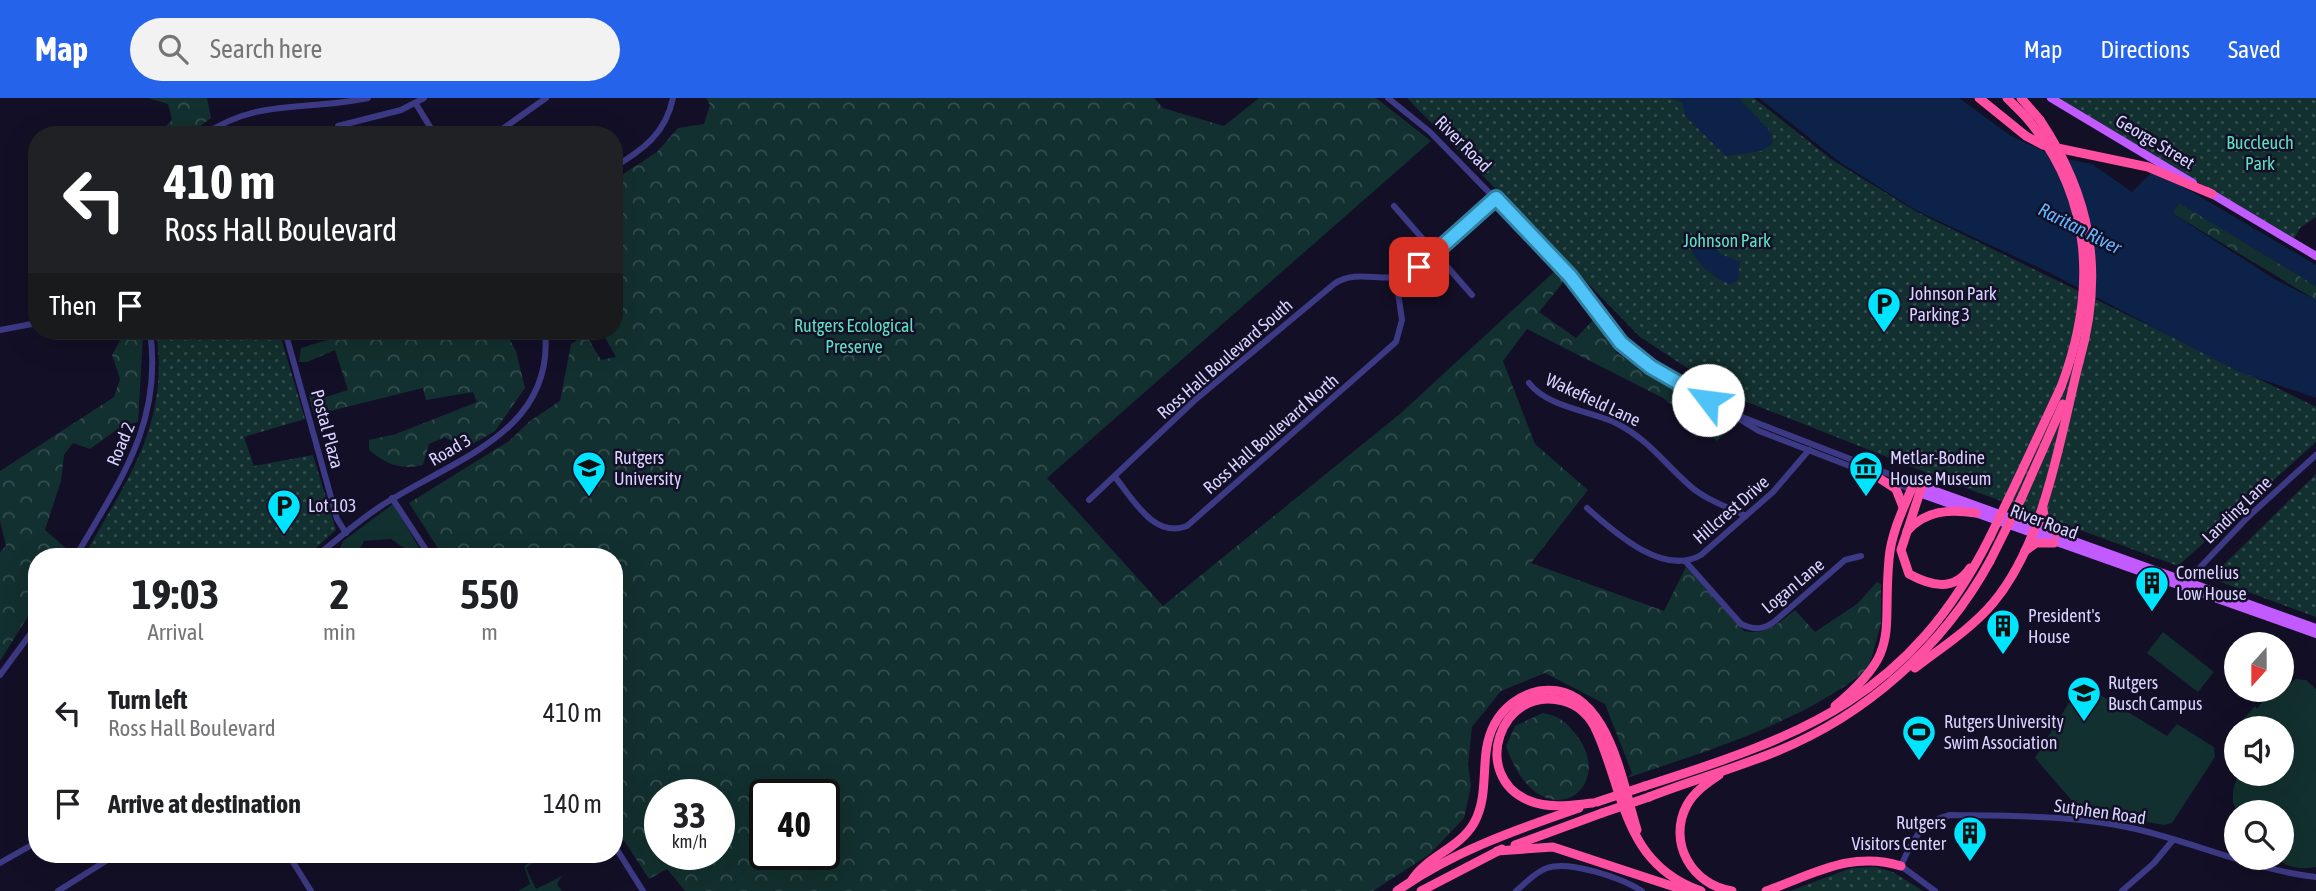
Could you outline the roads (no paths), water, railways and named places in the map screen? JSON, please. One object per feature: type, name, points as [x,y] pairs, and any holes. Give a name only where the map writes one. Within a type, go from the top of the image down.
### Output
[{"type":"highway","points":[[1979,98],[2026,136],[2043,145],[2148,167],[2212,194]]},
{"type":"highway","points":[[1893,675],[1908,673],[1939,650],[1993,603],[2013,574],[2043,504],[2078,339],[2085,283],[2081,232],[2061,171],[2038,132],[2007,98]]},
{"type":"highway","points":[[1397,891],[1412,880],[1496,837],[1751,752],[1804,729],[1893,675],[1935,639],[1974,589],[2021,499],[2079,362],[2089,323],[2093,286],[2086,221],[2073,177],[2040,120],[2021,98]]},
{"type":"highway","points":[[1421,891],[1497,851],[1807,738],[1882,690],[1967,584],[2017,481],[2066,392]]},
{"type":"highway","points":[[1876,476],[1896,489],[1903,510]]},
{"type":"highway","points":[[1916,488],[1901,551],[1909,574],[1929,584],[1951,584],[1965,575],[1990,537]]},
{"type":"highway","points":[[1804,729],[1866,679],[1882,652],[1889,619],[1889,558],[1903,510],[1916,488]]},
{"type":"highway","points":[[2021,555],[2036,543],[2055,538],[2045,522],[2043,504]]},
{"type":"highway","points":[[1903,535],[1916,521],[1938,512],[1956,510],[1976,513]]},
{"type":"highway","points":[[1412,880],[1417,872],[1456,844],[1470,829],[1482,803],[1488,744],[1494,724],[1510,704],[1539,692],[1571,696],[1588,706],[1599,719],[1641,845]]},
{"type":"highway","points":[[1595,803],[1565,806],[1537,803],[1510,788],[1499,771],[1496,749],[1499,733],[1512,713],[1527,704],[1549,699],[1570,704],[1586,715],[1598,733],[1626,816],[1641,845],[1668,874],[1698,891]]},
{"type":"highway","points":[[1727,769],[1689,800],[1683,814],[1680,836],[1685,856],[1698,876],[1716,887],[1732,891]]},
{"type":"highway","points":[[1497,851],[1553,847],[1688,891]]},
{"type":"highway","points":[[1766,891],[1847,861],[1870,859],[1901,866]]},
{"type":"main road","name":"George Street","points":[[2051,98],[2316,256]]},
{"type":"main road","name":"River Road","points":[[1916,488],[1976,513],[2316,628]]},
{"type":"main road","name":"River Road","points":[[1916,488],[2032,531]]},
{"type":"main road","name":"River Road","points":[[2184,583],[2316,634]]},
{"type":"street","points":[[217,126],[229,118],[262,107],[368,98]]},
{"type":"street","points":[[338,126],[416,104],[424,98]]},
{"type":"street","points":[[507,126],[546,98]]},
{"type":"street","points":[[623,161],[656,137],[665,124],[673,98]]},
{"type":"street","name":"River Road","points":[[1388,98],[1430,132],[1496,198],[1570,276],[1621,343],[1635,356],[1759,431],[1876,476],[1916,488]]},
{"type":"street","points":[[416,104],[429,126]]},
{"type":"street","points":[[1396,279],[1419,267],[1496,198]]},
{"type":"street","points":[[1394,206],[1472,295]]},
{"type":"street","name":"Ross Hall Boulevard South","points":[[1089,500],[1195,400],[1334,284],[1347,276],[1356,275],[1396,279]]},
{"type":"street","name":"Ross Hall Boulevard North","points":[[1115,477],[1154,524],[1171,530],[1187,526],[1396,342],[1402,320],[1396,279]]},
{"type":"street","points":[[0,330],[28,325]]},
{"type":"street","name":"Road 2","points":[[80,548],[140,441],[153,384],[151,340]]},
{"type":"street","name":"Postal Plaza","points":[[287,340],[337,519],[346,533]]},
{"type":"street","name":"Road 3","points":[[326,548],[392,498],[485,446],[513,424],[532,400],[539,385],[545,365],[545,340]]},
{"type":"street","name":"Wakefield Lane","points":[[1529,383],[1553,400],[1597,415],[1638,436],[1662,456],[1689,485],[1746,516]]},
{"type":"street","name":"River Road","points":[[1727,411],[1916,488]]},
{"type":"street","name":"Hillcrest Drive","points":[[1587,508],[1640,548],[1685,561],[1701,555],[1773,492],[1809,450]]},
{"type":"street","name":"Landing Lane","points":[[2184,583],[2316,455]]},
{"type":"street","points":[[392,498],[425,548]]},
{"type":"street","name":"Logan Lane","points":[[1685,561],[1741,624],[1763,629],[1845,560],[1861,556]]},
{"type":"street","points":[[0,675],[28,637]]},
{"type":"street","name":"Sutphen Road","points":[[1901,866],[1918,832],[1933,820],[1950,815],[2082,820],[2136,829],[2282,872],[2316,877]]},
{"type":"street","points":[[2122,891],[2154,863],[2173,840]]},
{"type":"street","points":[[0,863],[28,847]]},
{"type":"street","points":[[623,859],[643,890]]},
{"type":"street","points":[[58,891],[103,863]]},
{"type":"street","points":[[294,863],[312,891]]},
{"type":"street","points":[[1516,891],[1542,870],[1562,865],[1584,869],[1642,891]]},
{"type":"street","points":[[1901,866],[1935,891]]},
{"type":"water","points":[[1670,98],[1739,98],[1771,132],[1772,144],[1761,151],[1726,156],[1685,116],[1683,103]]},
{"type":"water","name":"Raritan River","points":[[1759,98],[1959,98],[2011,136],[2056,157],[2092,164],[2132,192],[2152,172],[2189,190],[2316,265],[2316,286],[2179,203],[2172,213],[2276,280],[2316,300],[2316,398],[2237,371],[2048,272],[1917,211],[1841,163]]},
{"type":"water","points":[[1701,234],[1721,254],[1740,262],[1738,280],[1729,284],[1710,273],[1700,263],[1689,245],[1694,235]]},
{"type":"place","name":"Johnson Park Parking 3","points":[[1884,334]]},
{"type":"place","name":"Rutgers University","points":[[589,498]]},
{"type":"place","name":"Metlar-Bodine House Museum","points":[[1866,498]]},
{"type":"place","name":"Lot 103","points":[[284,536]]},
{"type":"place","name":"Cornelius Low House","points":[[2152,613]]},
{"type":"place","name":"President's House","points":[[2003,656]]},
{"type":"place","name":"Rutgers Busch Campus","points":[[2084,723]]},
{"type":"place","name":"Rutgers University Swim Association","points":[[1919,762]]},
{"type":"place","name":"Rutgers Visitors Center","points":[[1970,863]]},
{"type":"park label","name":"Buccleuch Park","points":[[2260,153]]},
{"type":"park label","name":"Johnson Park","points":[[1727,241]]},
{"type":"park label","name":"Rutgers Ecological Preserve","points":[[854,336]]}]
